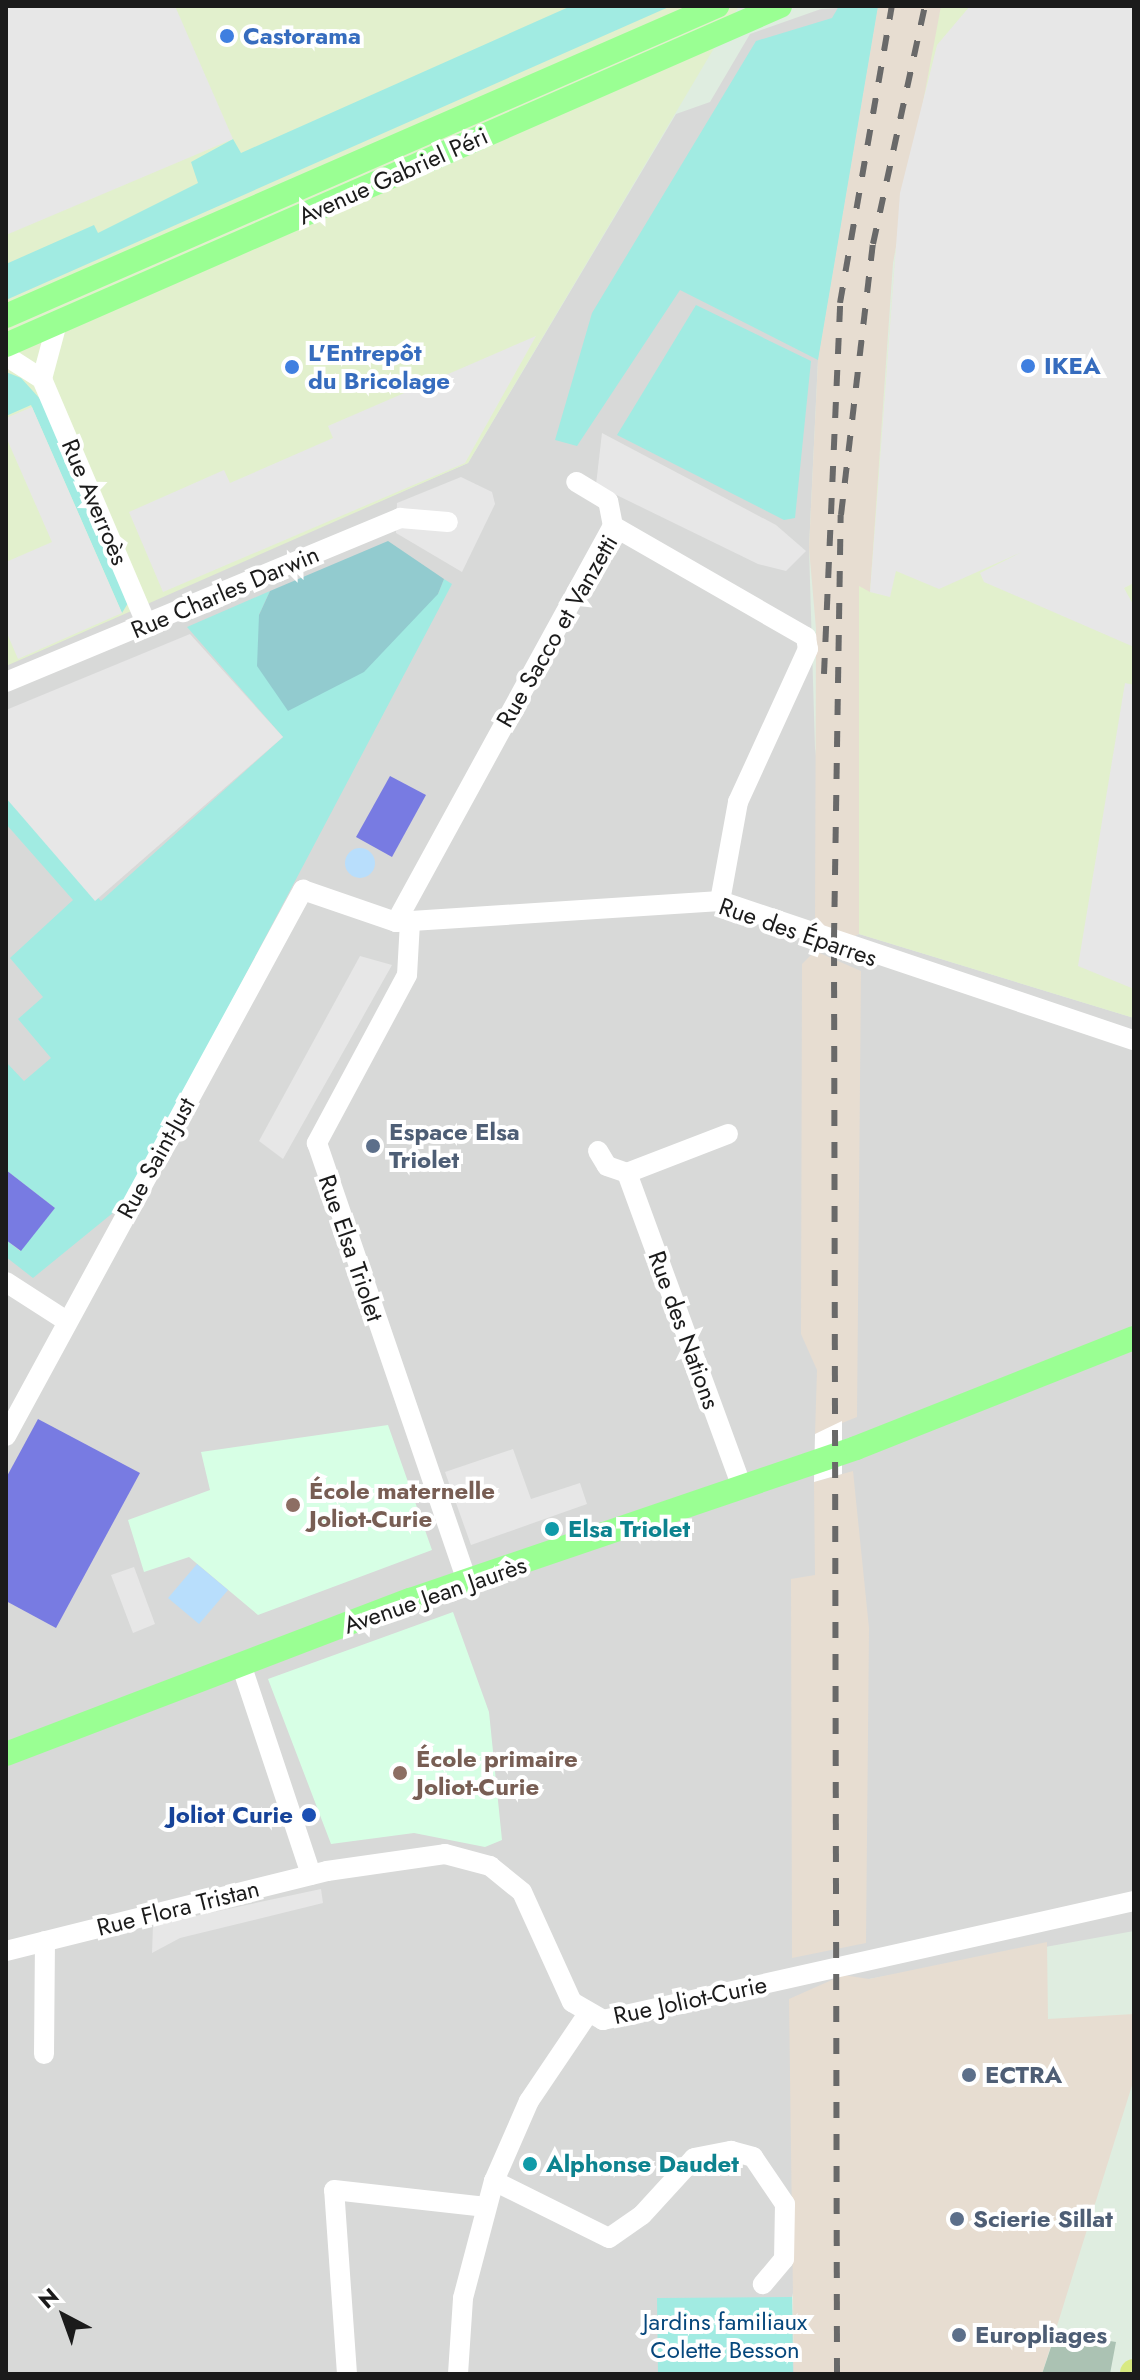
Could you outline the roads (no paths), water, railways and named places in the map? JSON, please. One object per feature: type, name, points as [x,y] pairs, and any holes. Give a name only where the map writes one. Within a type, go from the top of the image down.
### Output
[{"type":"main road","name":"Avenue Gabriel Péri","points":[[6,316],[717,6]]},
{"type":"main road","name":"Avenue Gabriel Péri","points":[[6,345],[780,6]]},
{"type":"main road","name":"Avenue Jean Jaurès","points":[[6,1754],[467,1582],[742,1487],[1134,1338]]},
{"type":"street","points":[[6,356],[42,379],[57,323]]},
{"type":"street","name":"Rue Averroès","points":[[42,379],[147,625]]},
{"type":"street","points":[[576,482],[608,501],[613,526]]},
{"type":"street","name":"Rue Charles Darwin","points":[[6,682],[400,518],[448,522]]},
{"type":"street","name":"Rue Sacco et Vanzetti","points":[[403,922],[613,526],[806,637],[808,649],[738,802],[720,901]]},
{"type":"street","name":"Rue des Éparres","points":[[314,889],[403,922],[720,901],[1134,1040]]},
{"type":"street","name":"Rue Saint-Just","points":[[6,1436],[65,1320],[292,904],[314,889]]},
{"type":"street","name":"Rue Elsa Triolet","points":[[403,922],[407,975],[317,1143],[467,1582]]},
{"type":"street","points":[[598,1151],[607,1166],[627,1173],[728,1134]]},
{"type":"street","name":"Rue des Nations","points":[[627,1173],[742,1487]]},
{"type":"street","points":[[10,1292],[65,1320]]},
{"type":"street","points":[[241,1664],[311,1875]]},
{"type":"street","name":"Rue Joliot-Curie","points":[[311,1875],[445,1854],[490,1866],[528,1901],[566,1991],[587,2015],[630,2016],[1134,1901]]},
{"type":"street","name":"Rue Flora Tristan","points":[[6,1951],[311,1875]]},
{"type":"street","points":[[44,2054],[45,1941]]},
{"type":"street","points":[[458,2374],[463,2298],[494,2181],[529,2101],[587,2015]]},
{"type":"street","points":[[494,2181],[609,2238],[642,2215],[694,2158],[713,2151],[753,2157],[785,2204],[784,2259],[763,2284]]},
{"type":"street","points":[[347,2374],[334,2190],[486,2207]]},
{"type":"railway","points":[[824,674],[840,303],[892,6]]},
{"type":"railway","points":[[837,2374],[834,939],[841,515],[873,244],[925,6]]},
{"type":"place","name":"Castorama","points":[[227,36]]},
{"type":"place","name":"IKEA","points":[[1028,366]]},
{"type":"place","name":"L'Entrepôt du Bricolage","points":[[292,367]]},
{"type":"place","name":"Espace Elsa Triolet","points":[[373,1146]]},
{"type":"place","name":"École maternelle Joliot-Curie","points":[[293,1505]]},
{"type":"place","name":"Elsa Triolet","points":[[552,1529]]},
{"type":"place","name":"École primaire Joliot-Curie","points":[[400,1773]]},
{"type":"place","name":"Joliot Curie","points":[[309,1815]]},
{"type":"place","name":"ECTRA","points":[[969,2075]]},
{"type":"place","name":"Alphonse Daudet","points":[[530,2164]]},
{"type":"place","name":"Scierie Sillat","points":[[957,2219]]},
{"type":"place","name":"Europliages","points":[[959,2335]]},
{"type":"park label","name":"Jardins familiaux Colette Besson","points":[[725,2336]]}]
